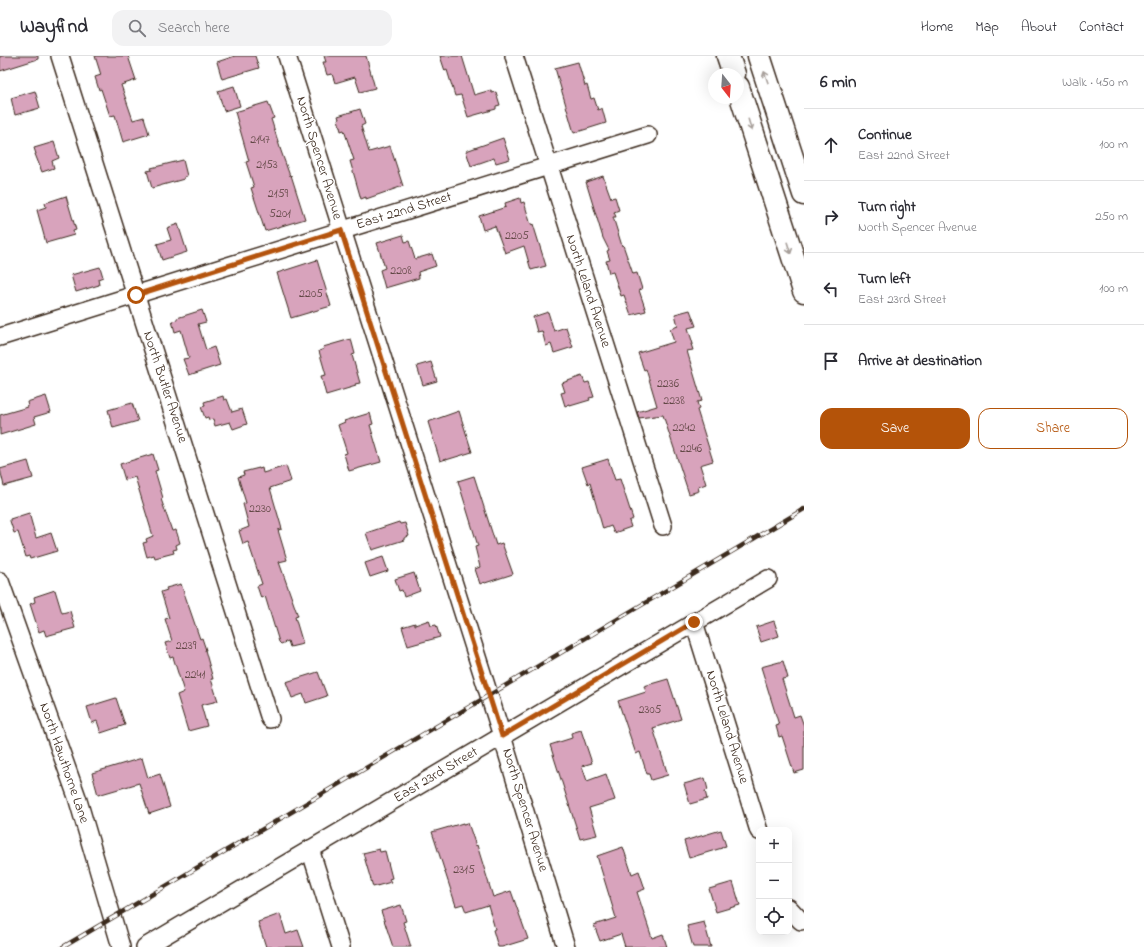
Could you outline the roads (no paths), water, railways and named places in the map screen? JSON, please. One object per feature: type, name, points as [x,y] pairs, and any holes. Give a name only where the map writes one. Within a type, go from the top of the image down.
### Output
[{"type":"main road","points":[[728,56],[732,68]]},
{"type":"main road","points":[[759,56],[804,194]]},
{"type":"main road","points":[[744,104],[804,291]]},
{"type":"street","name":"North Butler Avenue","points":[[60,56],[270,719]]},
{"type":"street","name":"North Spencer Avenue","points":[[287,56],[502,736],[566,947]]},
{"type":"street","name":"North Leland Avenue","points":[[514,56],[662,526]]},
{"type":"street","name":"East 22nd Street","points":[[0,337],[648,135]]},
{"type":"street","name":"East 23rd Street","points":[[145,947],[768,579]]},
{"type":"street","name":"North Hawthorne Lane","points":[[0,581],[77,797],[121,947]]},
{"type":"street","name":"North Leland Avenue","points":[[694,622],[758,827]]},
{"type":"street","points":[[310,849],[341,947]]},
{"type":"street","points":[[792,912],[801,922]]},
{"type":"railway","points":[[63,947],[804,509]]}]
